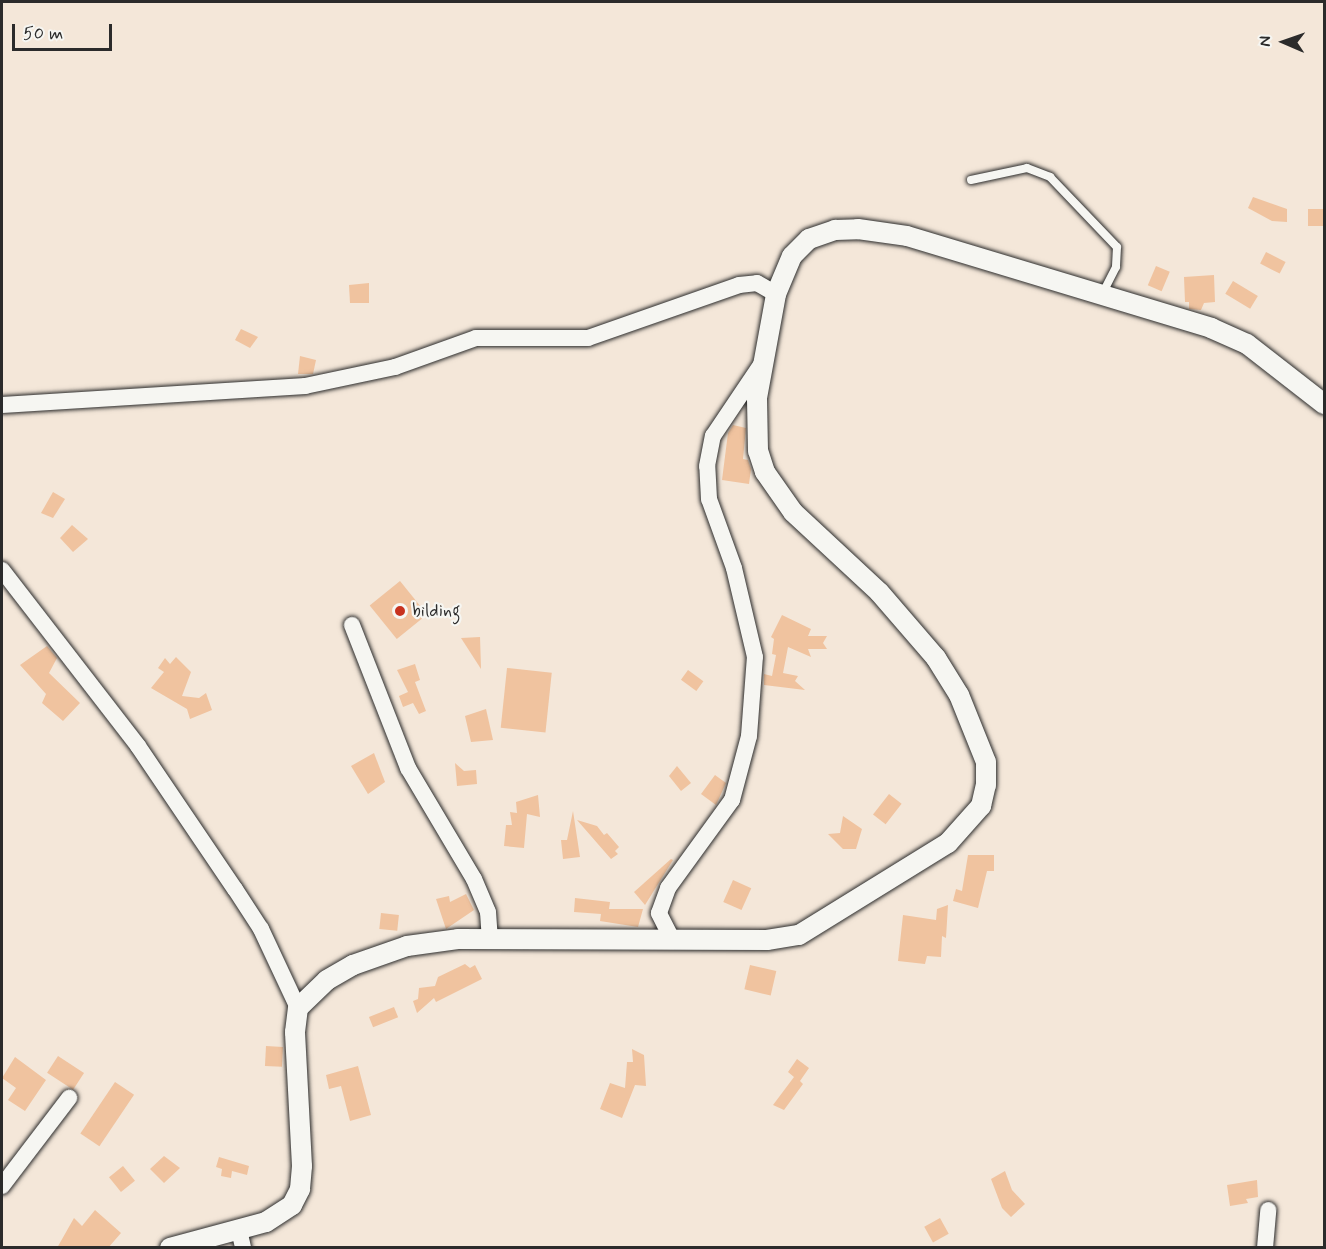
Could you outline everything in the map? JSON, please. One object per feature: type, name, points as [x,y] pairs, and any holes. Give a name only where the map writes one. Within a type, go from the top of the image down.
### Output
[{"type":"street","points":[[298,1008],[327,980],[382,954],[431,941],[489,938],[767,940],[799,935],[816,928],[948,843],[981,806],[986,785],[986,762],[977,737],[936,658],[879,592],[793,512],[765,472],[755,425],[762,363],[776,294],[792,256],[809,239],[835,230],[858,229],[908,236],[1211,328],[1247,344],[1324,404]]},
{"type":"street","points":[[2,405],[305,386],[395,367],[476,338],[588,338],[739,285],[757,283],[776,294]]},
{"type":"street","points":[[672,939],[659,913],[668,888],[732,800],[749,736],[755,657],[734,568],[710,499],[707,466],[713,436],[762,363]]},
{"type":"street","points":[[2,570],[138,746],[222,870],[261,929],[298,1008],[295,1032],[300,1189],[292,1205],[280,1216],[241,1239],[170,1248]]},
{"type":"street","points":[[352,625],[408,768],[474,879],[488,912],[489,938]]},
{"type":"street","points":[[2,1186],[69,1098]]},
{"type":"street","points":[[1265,1248],[1268,1210]]},
{"type":"lane","points":[[971,180],[1027,168],[1050,177],[1117,247],[1116,267],[1102,295]]},
{"type":"building","points":[[1253,197],[1287,209],[1287,222],[1272,221],[1248,208]]},
{"type":"building","points":[[1308,209],[1324,209],[1324,226],[1308,226]]},
{"type":"building","points":[[1266,252],[1286,262],[1280,274],[1260,264]]},
{"type":"building","points":[[1156,266],[1170,272],[1162,291],[1148,285]]},
{"type":"building","points":[[1214,275],[1215,302],[1204,303],[1201,310],[1189,309],[1189,302],[1185,302],[1184,277]]},
{"type":"building","points":[[1233,281],[1258,296],[1250,309],[1225,294]]},
{"type":"building","points":[[369,283],[369,303],[350,303],[349,285]]},
{"type":"building","points":[[241,329],[258,337],[250,348],[235,340]]},
{"type":"building","points":[[300,356],[316,360],[313,374],[298,374]]},
{"type":"building","points":[[733,425],[746,428],[743,459],[748,460],[751,469],[749,484],[722,480],[728,433]]},
{"type":"building","points":[[53,492],[65,499],[53,518],[41,513]]},
{"type":"building","points":[[72,525],[88,539],[73,552],[60,538]]},
{"type":"building","name":"bilding","points":[[400,581],[427,614],[397,639],[370,606]]},
{"type":"building","points":[[782,615],[811,629],[808,636],[827,636],[823,643],[827,649],[808,649],[811,657],[788,647],[783,673],[798,676],[795,681],[805,690],[764,685],[764,674],[772,676],[776,655],[772,654],[774,639],[771,637]]},
{"type":"building","points":[[480,637],[481,669],[461,638]]},
{"type":"building","points":[[47,646],[57,658],[49,673],[80,703],[63,721],[42,703],[46,694],[20,665]]},
{"type":"building","points":[[176,657],[191,672],[182,696],[199,698],[206,693],[212,710],[190,719],[187,709],[151,688],[164,672],[158,668],[165,658],[170,664]]},
{"type":"building","points":[[415,664],[420,680],[415,682],[426,711],[419,714],[413,703],[403,707],[399,696],[408,692],[397,670]]},
{"type":"building","points":[[507,668],[552,673],[545,732],[501,728]]},
{"type":"building","points":[[688,670],[703,681],[696,691],[681,680]]},
{"type":"building","points":[[486,709],[493,740],[471,742],[465,716]]},
{"type":"building","points":[[374,753],[385,782],[368,794],[351,766]]},
{"type":"building","points":[[455,763],[464,771],[476,770],[477,784],[457,786]]},
{"type":"building","points":[[677,766],[691,783],[681,791],[669,776]]},
{"type":"building","points":[[715,775],[726,783],[716,805],[701,794]]},
{"type":"building","points":[[889,794],[902,804],[886,824],[873,814]]},
{"type":"building","points":[[538,795],[540,817],[527,814],[524,848],[504,846],[506,825],[512,825],[510,812],[517,813],[516,802]]},
{"type":"building","points":[[573,811],[580,857],[563,859],[561,840],[567,840]]},
{"type":"building","points":[[843,816],[862,829],[856,849],[843,849],[828,834],[840,833]]},
{"type":"building","points":[[577,820],[597,826],[604,835],[607,833],[619,847],[615,851],[618,854],[611,859]]},
{"type":"building","points":[[968,855],[994,855],[994,871],[987,871],[978,908],[953,901],[956,889],[962,891]]},
{"type":"building","points":[[671,859],[673,860],[645,905],[634,892]]},
{"type":"building","points":[[733,880],[751,888],[742,910],[723,902]]},
{"type":"building","points":[[466,894],[474,910],[446,929],[436,899],[449,896],[450,902]]},
{"type":"building","points":[[575,898],[610,902],[609,909],[643,909],[638,927],[600,921],[601,914],[574,912]]},
{"type":"building","points":[[948,905],[946,938],[942,936],[941,957],[927,956],[925,964],[898,961],[903,915],[936,920],[937,909]]},
{"type":"building","points":[[381,913],[399,915],[397,931],[379,929]]},
{"type":"building","points":[[465,964],[470,968],[475,965],[482,979],[436,1002],[434,998],[417,1013],[413,1001],[418,999],[419,988],[435,986],[438,977]]},
{"type":"building","points":[[750,965],[776,971],[771,995],[744,989]]},
{"type":"building","points":[[394,1007],[398,1017],[373,1027],[369,1017]]},
{"type":"building","points":[[266,1046],[283,1047],[282,1067],[265,1066]]},
{"type":"building","points":[[632,1049],[644,1055],[646,1086],[635,1085],[622,1118],[600,1109],[610,1083],[625,1088],[627,1062],[633,1062]]},
{"type":"building","points":[[58,1056],[84,1073],[73,1090],[47,1073]]},
{"type":"building","points":[[15,1057],[46,1080],[25,1111],[8,1100],[16,1088],[2,1078]]},
{"type":"building","points":[[797,1059],[809,1068],[800,1081],[803,1084],[784,1110],[773,1105],[794,1077],[788,1072]]},
{"type":"building","points":[[358,1066],[371,1115],[350,1121],[341,1086],[329,1089],[326,1075]]},
{"type":"building","points":[[115,1082],[134,1095],[99,1146],[80,1133]]},
{"type":"building","points":[[164,1156],[180,1168],[164,1183],[150,1169]]},
{"type":"building","points":[[219,1157],[249,1166],[247,1175],[232,1171],[231,1178],[221,1176],[222,1169],[216,1167]]},
{"type":"building","points":[[123,1166],[135,1181],[121,1192],[109,1177]]},
{"type":"building","points":[[1005,1171],[1012,1190],[1025,1204],[1011,1217],[1002,1208],[991,1179]]},
{"type":"building","points":[[1257,1180],[1258,1197],[1246,1199],[1248,1203],[1230,1206],[1227,1185]]},
{"type":"building","points":[[95,1210],[121,1233],[108,1248],[57,1248],[74,1218],[82,1226]]},
{"type":"building","points":[[940,1218],[949,1234],[933,1242],[924,1227]]},
{"type":"place","name":"bilding","points":[[400,611]]}]
